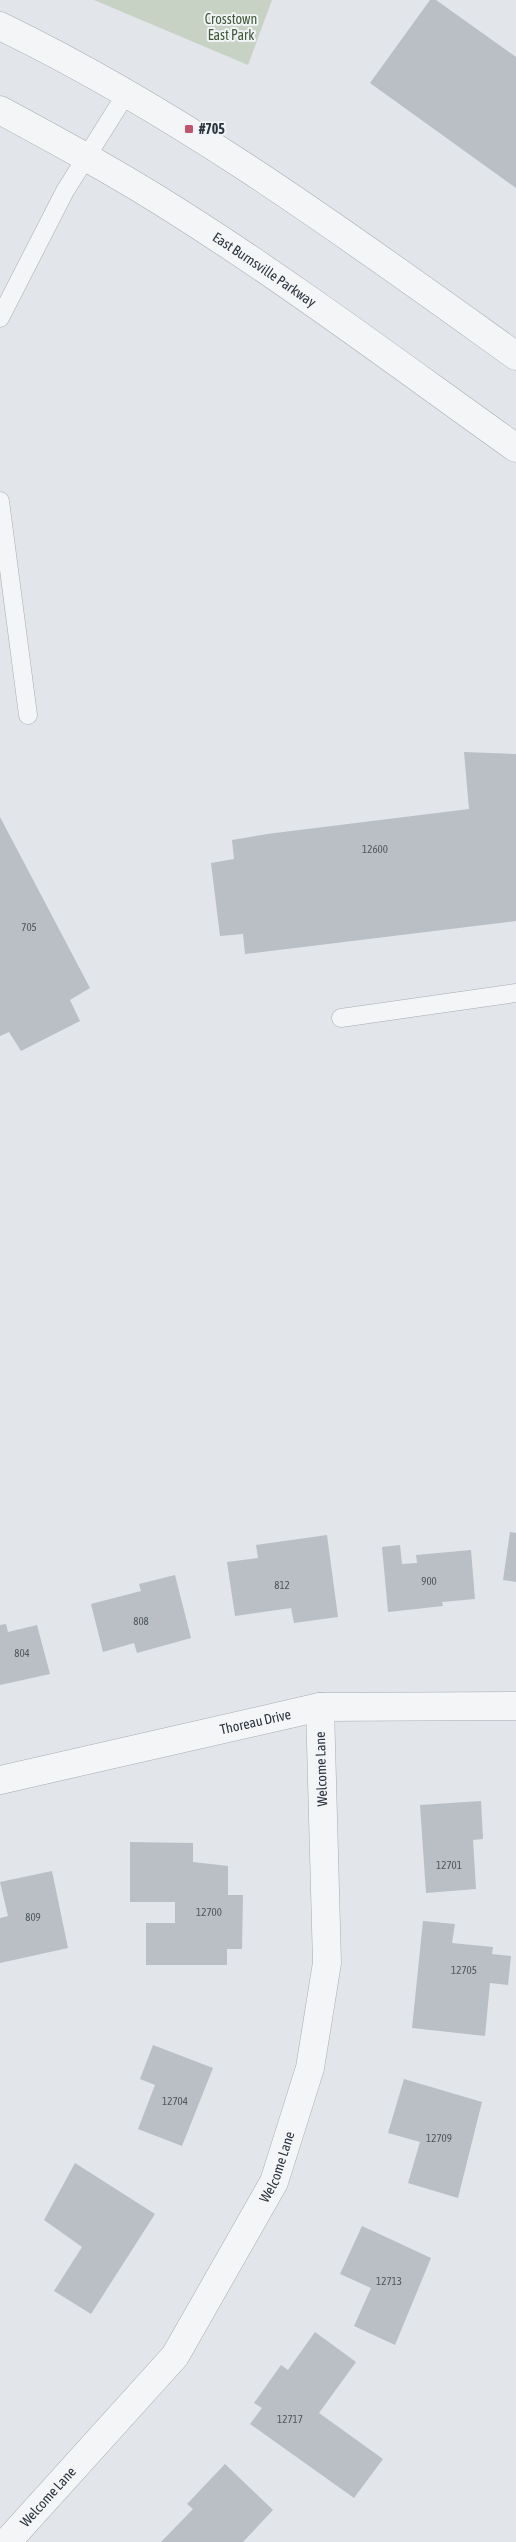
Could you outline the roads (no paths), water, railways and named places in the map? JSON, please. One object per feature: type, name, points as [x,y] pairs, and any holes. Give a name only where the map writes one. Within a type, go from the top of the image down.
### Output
[{"type":"street","points":[[0,26],[126,94],[327,221],[516,356]]},
{"type":"street","name":"East Burnsville Parkway","points":[[0,110],[85,156],[180,213],[286,284],[516,448]]},
{"type":"street","name":"Thoreau Drive","points":[[0,1780],[320,1707],[516,1706]]},
{"type":"street","name":"Welcome Lane","points":[[7,2542],[175,2356],[274,2182],[310,2068],[327,1964],[320,1707]]},
{"type":"lane","points":[[0,318],[65,191],[85,156],[126,94]]},
{"type":"lane","points":[[0,501],[28,715]]},
{"type":"lane","points":[[341,1018],[516,993]]},
{"type":"place","name":"#705","points":[[189,129]]},
{"type":"park label","name":"Crosstown East Park","points":[[231,28]]}]
